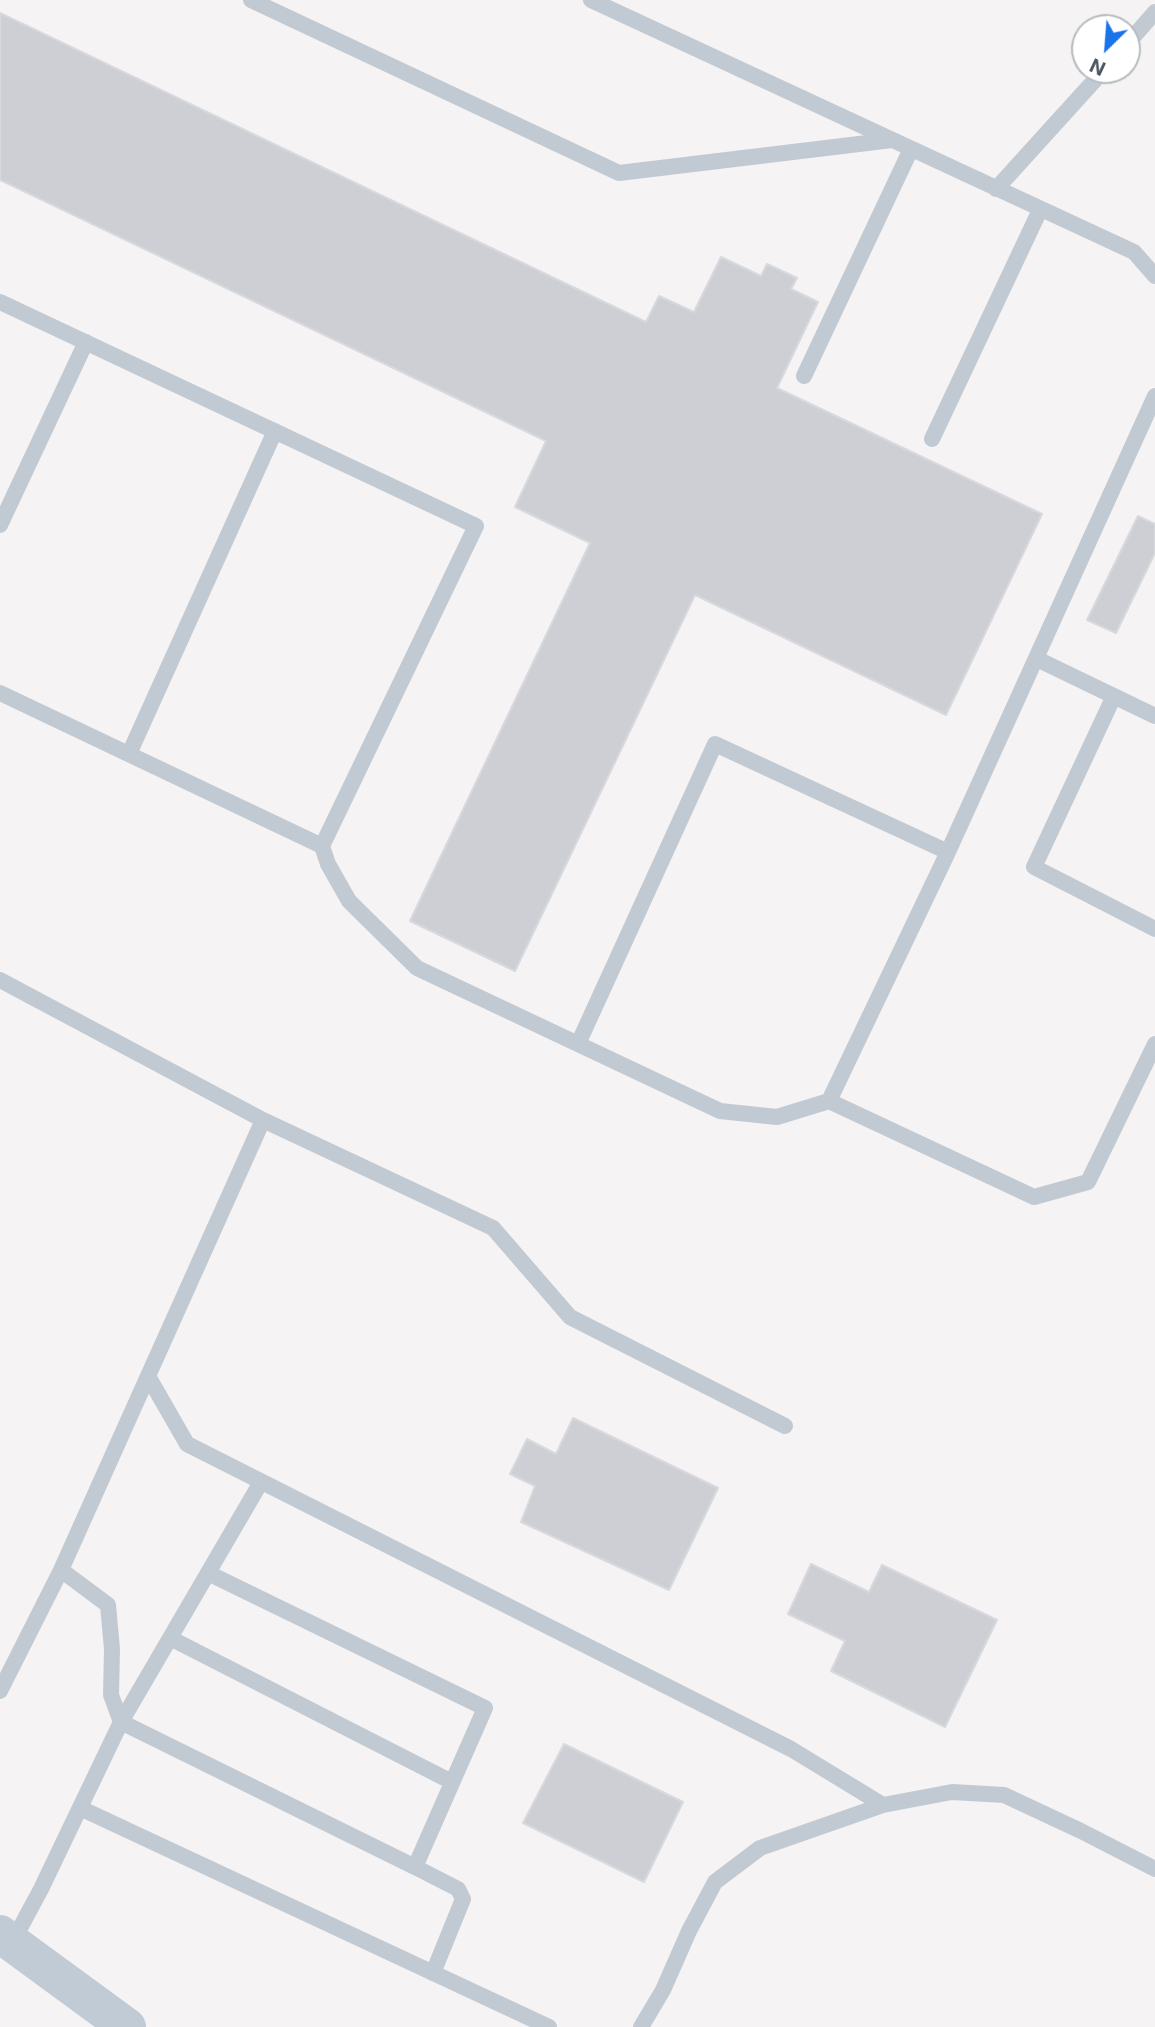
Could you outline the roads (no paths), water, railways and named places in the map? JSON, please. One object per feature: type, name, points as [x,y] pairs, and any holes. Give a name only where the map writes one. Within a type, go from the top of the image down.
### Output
[{"type":"main road","points":[[6,1938],[127,2027]]},
{"type":"lane","points":[[251,0],[619,173],[891,140]]},
{"type":"lane","points":[[591,0],[1134,253],[1155,276]]},
{"type":"lane","points":[[1141,28],[1155,12]]},
{"type":"lane","points":[[996,190],[1091,84]]},
{"type":"lane","points":[[804,376],[911,149]]},
{"type":"lane","points":[[932,439],[1040,210]]},
{"type":"lane","points":[[0,302],[476,526],[322,846],[328,864],[349,901],[417,968],[720,1111],[777,1117],[829,1101],[1034,1197],[1088,1182],[1155,1044]]},
{"type":"lane","points":[[0,525],[86,342]]},
{"type":"lane","points":[[829,1101],[1038,659],[1155,396]]},
{"type":"lane","points":[[128,754],[275,431]]},
{"type":"lane","points":[[1038,659],[1155,716]]},
{"type":"lane","points":[[0,693],[322,846]]},
{"type":"lane","points":[[1114,696],[1034,867],[1155,929]]},
{"type":"lane","points":[[578,1044],[715,744],[948,852]]},
{"type":"lane","points":[[0,980],[263,1120],[492,1228],[570,1317],[785,1426]]},
{"type":"lane","points":[[0,1691],[61,1570],[263,1120]]},
{"type":"lane","points":[[148,1376],[187,1444],[791,1749],[883,1805]]},
{"type":"lane","points":[[6,1938],[41,1889],[121,1722],[261,1482]]},
{"type":"lane","points":[[61,1570],[108,1605],[112,1649],[111,1695],[121,1722],[458,1889],[463,1899],[433,1973]]},
{"type":"lane","points":[[208,1573],[485,1708],[415,1867]]},
{"type":"lane","points":[[170,1638],[452,1783]]},
{"type":"lane","points":[[641,2027],[663,1990],[689,1931],[715,1882],[760,1848],[883,1805],[953,1792],[1004,1795],[1155,1870]]},
{"type":"lane","points":[[80,1808],[549,2027]]}]
